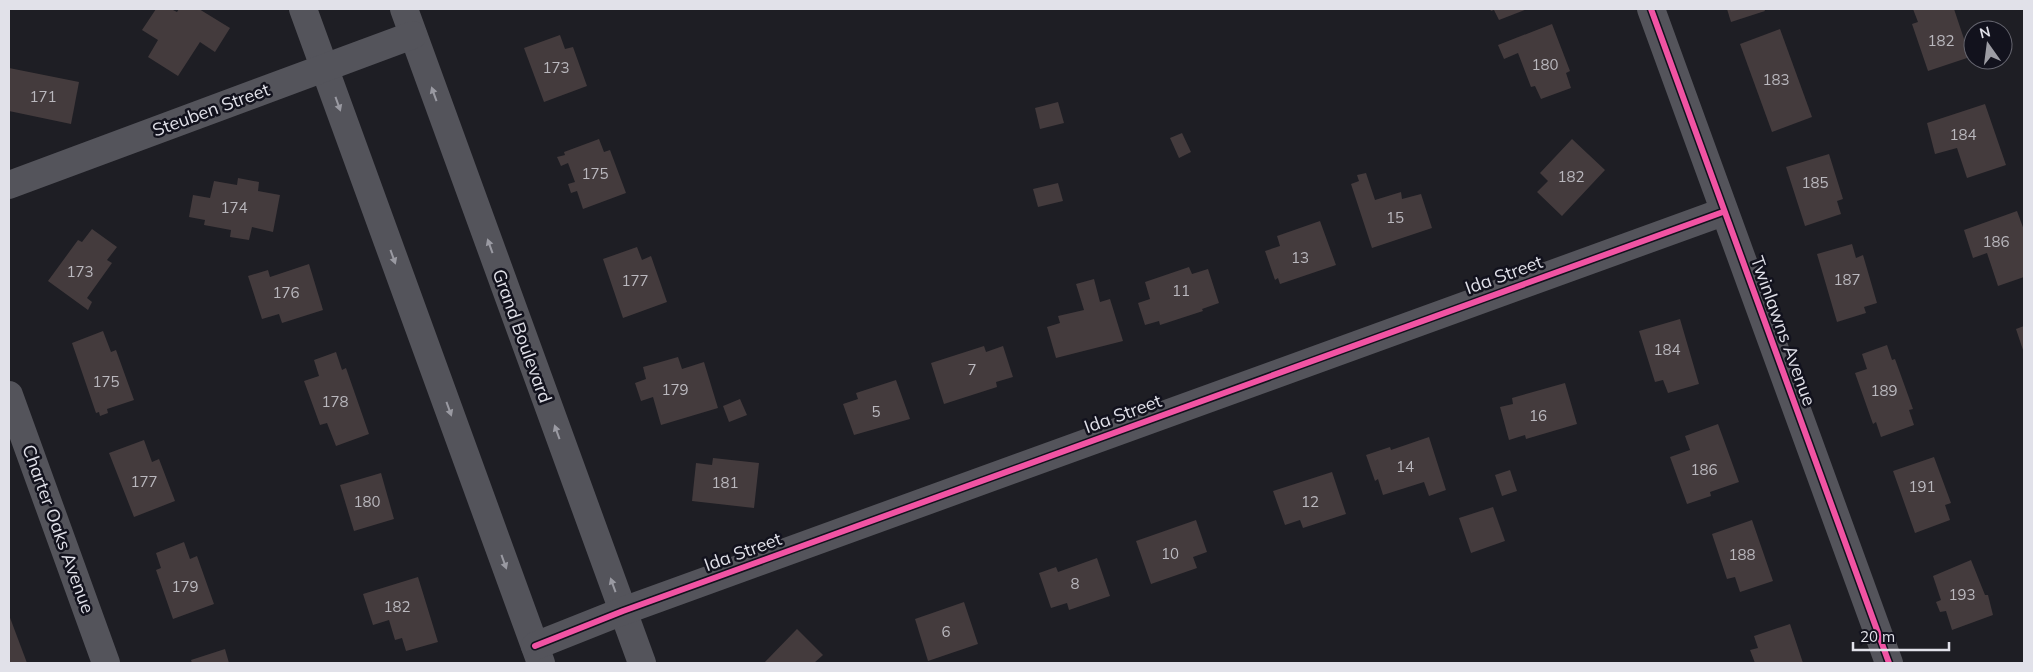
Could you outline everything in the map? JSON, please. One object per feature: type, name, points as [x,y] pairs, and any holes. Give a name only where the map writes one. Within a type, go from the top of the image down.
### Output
[{"type":"street","points":[[303,9],[538,655]]},
{"type":"street","name":"Grand Boulevard","points":[[404,9],[642,663]]},
{"type":"street","name":"Twinlawns Avenue","points":[[1650,9],[1889,663]]},
{"type":"street","name":"Steuben Street","points":[[9,185],[413,35]]},
{"type":"street","name":"Ida Street","points":[[538,655],[623,611],[1723,212]]},
{"type":"street","name":"Charter Oaks Avenue","points":[[9,395],[106,663]]},
{"type":"building","points":[[156,9],[171,9],[177,12],[179,9],[199,9],[230,28],[215,52],[200,42],[178,76],[148,57],[158,40],[142,30]]},
{"type":"building","points":[[1490,9],[1527,9],[1499,20],[1494,10],[1491,11]]},
{"type":"building","points":[[1727,9],[1764,9],[1765,11],[1731,22]]},
{"type":"building","points":[[1913,9],[1954,9],[1963,36],[1963,59],[1928,71],[1912,24],[1918,22]]},
{"type":"building","points":[[1552,24],[1570,71],[1566,73],[1571,88],[1541,99],[1535,86],[1531,87],[1518,53],[1504,59],[1498,45]]},
{"type":"building","points":[[1780,29],[1812,117],[1772,132],[1740,44]]},
{"type":"building","points":[[560,35],[565,49],[573,47],[587,86],[544,102],[524,48]]},
{"type":"building","points":[[9,68],[79,82],[71,124],[9,111]]},
{"type":"building","points":[[1058,102],[1064,123],[1040,129],[1035,108]]},
{"type":"building","points":[[1985,104],[2006,165],[1967,178],[1957,148],[1935,154],[1927,123]]},
{"type":"building","points":[[1182,133],[1191,152],[1179,158],[1170,138]]},
{"type":"building","points":[[599,139],[604,152],[610,150],[626,193],[583,209],[577,191],[571,193],[568,184],[575,182],[568,163],[561,166],[557,157],[565,155],[564,152]]},
{"type":"building","points":[[1572,139],[1605,170],[1562,216],[1537,192],[1548,181],[1540,173]]},
{"type":"building","points":[[1829,154],[1843,199],[1837,201],[1841,214],[1805,226],[1786,167]]},
{"type":"building","points":[[1366,173],[1375,200],[1401,192],[1402,199],[1421,194],[1432,228],[1372,248],[1351,184],[1359,181],[1357,175]]},
{"type":"building","points":[[238,178],[259,182],[258,191],[280,195],[273,232],[252,227],[249,240],[230,237],[231,230],[204,225],[205,220],[189,217],[193,195],[210,198],[214,181],[237,185]]},
{"type":"building","points":[[1058,183],[1063,201],[1038,207],[1033,189]]},
{"type":"building","points":[[2017,211],[2024,230],[2024,277],[1998,286],[1987,253],[1973,258],[1964,230]]},
{"type":"building","points":[[1320,221],[1336,265],[1280,284],[1278,278],[1275,280],[1265,251],[1280,246],[1277,236]]},
{"type":"building","points":[[92,229],[117,247],[107,260],[112,263],[87,298],[92,302],[88,310],[48,281],[78,240],[82,242]]},
{"type":"building","points":[[1852,244],[1856,258],[1863,255],[1877,303],[1864,307],[1866,313],[1837,322],[1817,254]]},
{"type":"building","points":[[637,247],[642,260],[651,256],[667,302],[623,318],[603,259]]},
{"type":"building","points":[[309,264],[323,310],[282,323],[279,314],[262,319],[248,276],[268,270],[270,277]]},
{"type":"building","points":[[1189,267],[1192,274],[1208,269],[1219,303],[1202,309],[1203,311],[1160,325],[1159,321],[1145,325],[1138,303],[1150,299],[1145,282]]},
{"type":"building","points":[[1094,279],[1100,302],[1110,299],[1123,341],[1056,358],[1047,327],[1060,323],[1058,316],[1084,310],[1076,284]]},
{"type":"building","points":[[1680,319],[1699,384],[1668,393],[1663,380],[1655,382],[1639,331]]},
{"type":"building","points":[[2024,326],[2024,353],[2016,329]]},
{"type":"building","points":[[103,331],[111,352],[116,350],[134,400],[107,409],[108,413],[100,416],[99,412],[96,413],[72,343]]},
{"type":"building","points":[[1887,345],[1892,360],[1895,359],[1913,409],[1909,410],[1914,425],[1881,437],[1876,422],[1873,424],[1855,373],[1867,369],[1862,354]]},
{"type":"building","points":[[984,346],[986,352],[1003,346],[1013,377],[996,382],[997,387],[944,404],[931,363]]},
{"type":"building","points":[[336,352],[342,370],[346,368],[369,434],[336,446],[327,423],[320,425],[304,381],[319,376],[314,360]]},
{"type":"building","points":[[678,357],[682,369],[704,362],[718,408],[661,425],[653,397],[641,401],[635,383],[646,379],[643,367]]},
{"type":"building","points":[[896,380],[910,419],[854,435],[843,404],[858,399],[856,393]]},
{"type":"building","points":[[1565,383],[1577,424],[1526,439],[1525,435],[1509,440],[1500,407],[1513,404],[1512,398]]},
{"type":"building","points":[[740,399],[747,415],[729,422],[723,406]]},
{"type":"building","points":[[1718,424],[1739,482],[1710,492],[1711,496],[1687,504],[1670,457],[1690,450],[1685,436]]},
{"type":"building","points":[[1429,437],[1446,490],[1429,496],[1424,482],[1383,495],[1378,479],[1375,481],[1366,455],[1390,447],[1391,450]]},
{"type":"building","points":[[144,440],[152,462],[159,459],[175,501],[134,517],[109,453]]},
{"type":"building","points":[[1934,457],[1951,503],[1945,505],[1950,520],[1915,533],[1893,471]]},
{"type":"building","points":[[713,458],[759,463],[754,508],[692,501],[696,463],[712,465]]},
{"type":"building","points":[[1510,470],[1517,491],[1502,496],[1495,475]]},
{"type":"building","points":[[1332,472],[1346,514],[1303,528],[1300,520],[1285,525],[1273,491]]},
{"type":"building","points":[[381,473],[394,519],[354,531],[340,485]]},
{"type":"building","points":[[1493,507],[1505,541],[1471,553],[1459,518]]},
{"type":"building","points":[[1196,520],[1207,552],[1193,557],[1197,568],[1151,584],[1136,541]]},
{"type":"building","points":[[1752,520],[1773,581],[1740,592],[1735,577],[1727,579],[1712,534]]},
{"type":"building","points":[[184,542],[190,559],[197,556],[214,604],[173,619],[156,570],[161,568],[156,553]]},
{"type":"building","points":[[1097,558],[1110,596],[1069,610],[1067,603],[1051,608],[1039,573],[1056,567],[1058,572]]},
{"type":"building","points":[[1971,560],[1985,595],[1988,595],[1993,615],[1952,630],[1946,611],[1940,612],[1936,602],[1941,600],[1933,576]]},
{"type":"building","points":[[418,577],[438,642],[406,651],[402,638],[395,640],[389,620],[373,625],[363,594]]},
{"type":"building","points":[[964,602],[978,644],[928,661],[915,619]]},
{"type":"building","points":[[9,615],[27,663],[9,663]]},
{"type":"building","points":[[1790,624],[1803,663],[1755,663],[1750,650],[1758,648],[1754,636]]},
{"type":"building","points":[[797,629],[823,655],[814,663],[764,663]]},
{"type":"building","points":[[225,649],[229,663],[192,663],[191,660]]},
{"type":"cycle path","points":[[1651,9],[1889,663]]},
{"type":"cycle path","points":[[535,646],[623,611],[1723,212]]}]
